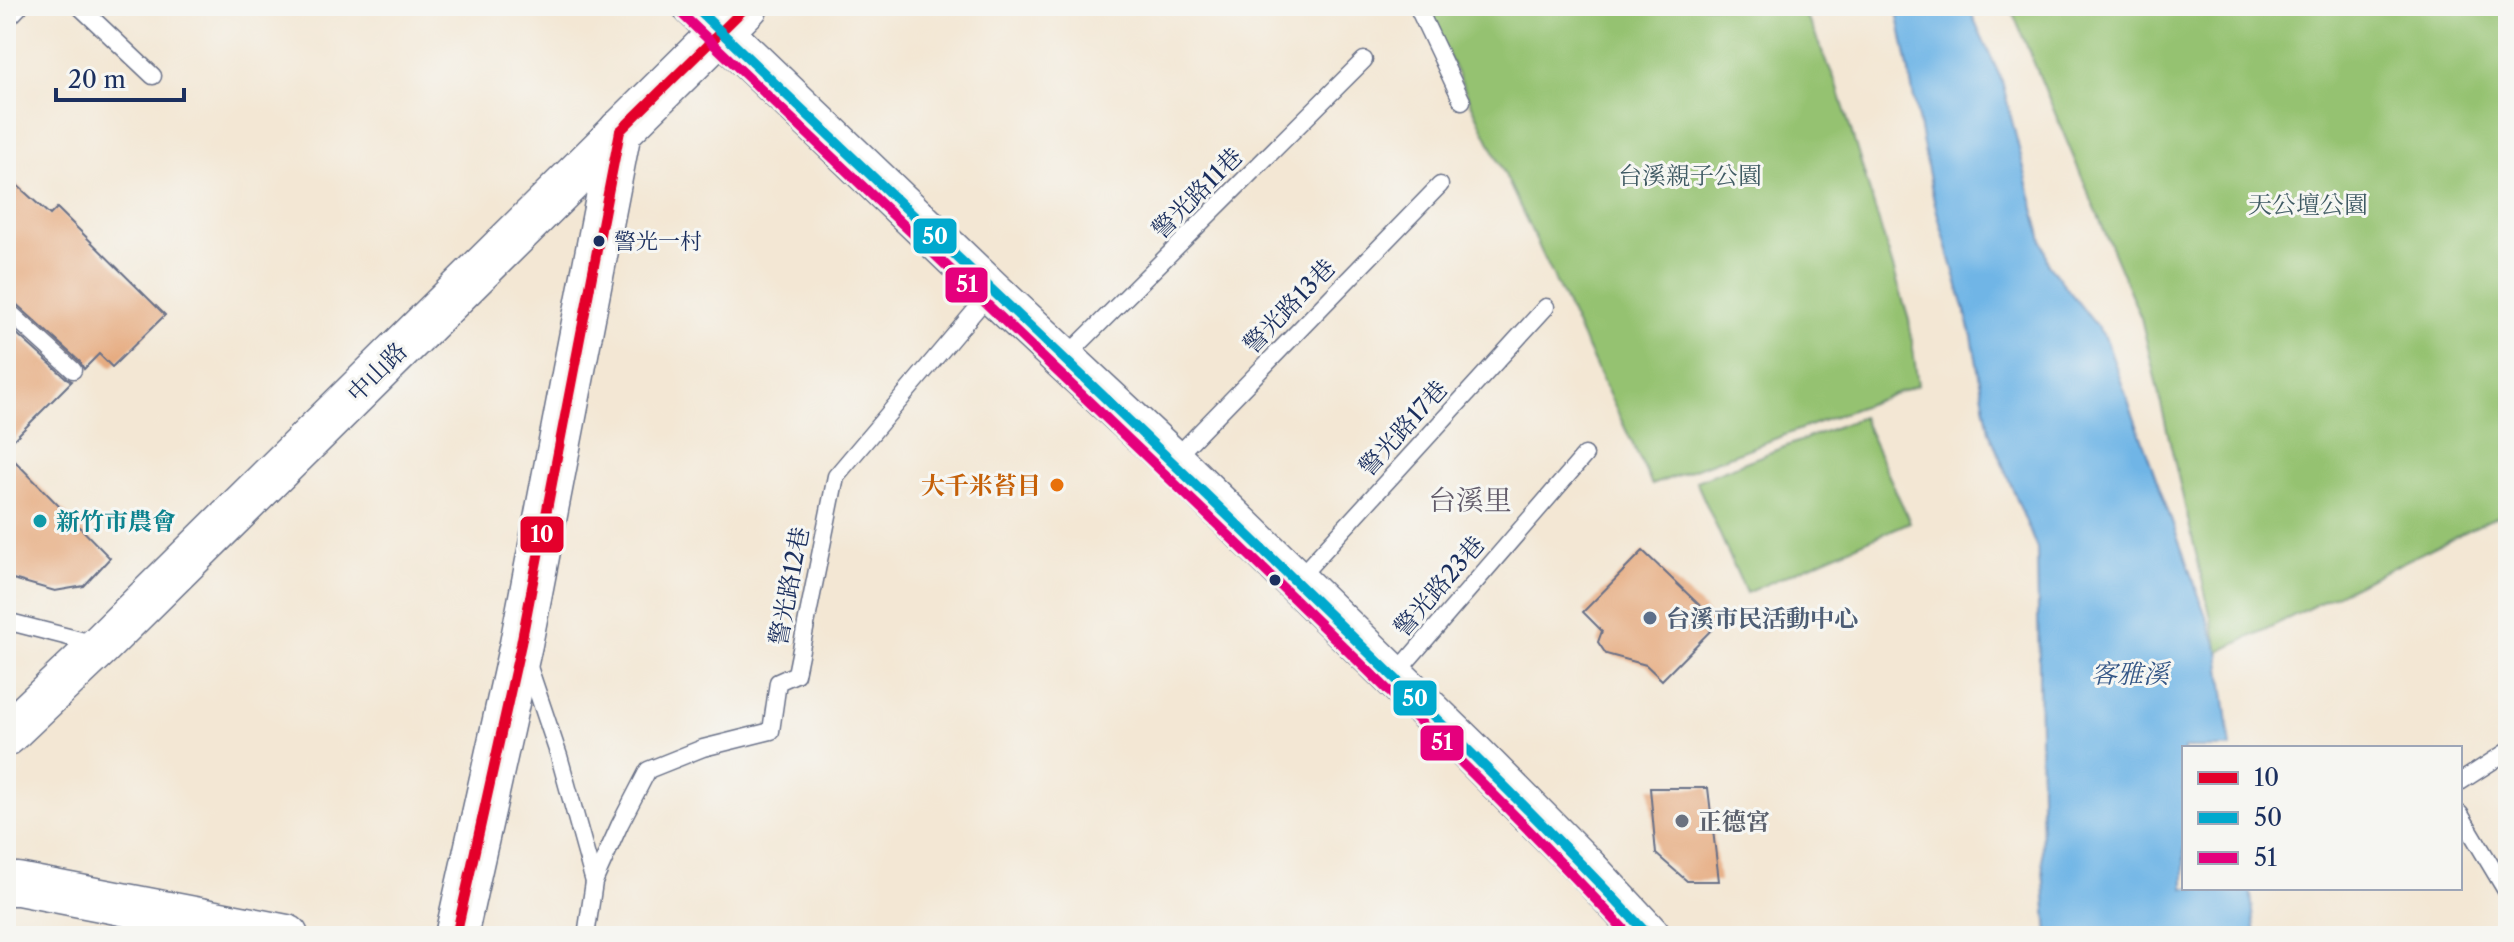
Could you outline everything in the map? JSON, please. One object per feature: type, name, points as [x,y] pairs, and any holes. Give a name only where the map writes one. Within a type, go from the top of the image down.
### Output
[{"type":"street","name":"中山路","points":[[6,735],[101,645],[620,131],[720,15]]},
{"type":"street","points":[[720,15],[991,291],[1173,461],[1586,868],[1649,936]]},
{"type":"street","points":[[456,936],[521,644],[620,131]]},
{"type":"street","points":[[10,880],[287,936]]},
{"type":"lane","points":[[6,21],[20,6]]},
{"type":"lane","points":[[79,6],[153,76]]},
{"type":"lane","points":[[1417,6],[1462,101]]},
{"type":"lane","name":"警光路11巷","points":[[1064,359],[1364,60]]},
{"type":"lane","name":"警光路13巷","points":[[1173,461],[1440,185]]},
{"type":"lane","name":"警光路12巷","points":[[594,882],[648,770],[703,748],[771,731],[778,682],[796,674],[836,476],[991,291]]},
{"type":"lane","name":"警光路17巷","points":[[1295,582],[1546,307]]},
{"type":"lane","points":[[6,309],[73,370]]},
{"type":"lane","name":"警光路23巷","points":[[1393,677],[1585,455]]},
{"type":"lane","points":[[6,621],[101,645]]},
{"type":"lane","points":[[521,644],[559,756],[594,882],[586,936]]},
{"type":"lane","points":[[2462,781],[2508,751]]},
{"type":"lane","points":[[2462,817],[2508,894]]},
{"type":"green space","name":"台溪親子公園","points":[[1425,6],[1798,6],[1810,23],[1837,85],[1909,320],[1918,385],[1652,485]]},
{"type":"green space","name":"天公壇公園","points":[[2010,6],[2508,6],[2508,511],[2219,652],[2141,318]]},
{"type":"green space","points":[[1862,417],[1910,522],[1746,593],[1696,481]]},
{"type":"water","name":"客雅溪","points":[[1896,6],[1968,6],[2002,81],[2048,264],[2105,337],[2219,652],[2231,746],[2182,746],[2182,890],[2250,890],[2256,936],[2048,936],[2042,856],[2037,549],[1989,431],[1972,336],[1934,201]]},
{"type":"building","points":[[6,175],[50,215],[57,208],[165,315],[112,367],[99,354],[84,369],[13,301],[6,298]]},
{"type":"building","points":[[6,324],[72,381],[6,447]]},
{"type":"building","name":"新竹市農會","points":[[6,452],[110,558],[84,586],[55,591],[6,577]]},
{"type":"building","name":"台溪市民活動中心","points":[[1643,551],[1718,623],[1662,680],[1646,665],[1606,654],[1598,642],[1602,631],[1583,612]]},
{"type":"building","name":"正德宮","points":[[1650,788],[1708,788],[1719,881],[1687,881],[1656,854]]},
{"type":"transit line","name":"50","points":[[694,6],[1249,536],[1491,773],[1649,936]]},
{"type":"transit line","name":"10","points":[[620,131],[747,6]]},
{"type":"transit line","name":"51","points":[[684,16],[1357,660],[1515,816],[1630,936]]},
{"type":"transit line","name":"10","points":[[456,936],[521,644],[620,131]]},
{"type":"place","name":"警光一村","points":[[599,241]]},
{"type":"place","name":"大千米苔目","points":[[1057,485]]},
{"type":"place","name":"新竹市農會","points":[[40,521]]},
{"type":"place","name":"台溪市民活動中心","points":[[1650,618]]},
{"type":"place","name":"正德宮","points":[[1682,821]]},
{"type":"district","name":"台溪里","points":[[1470,500]]}]
